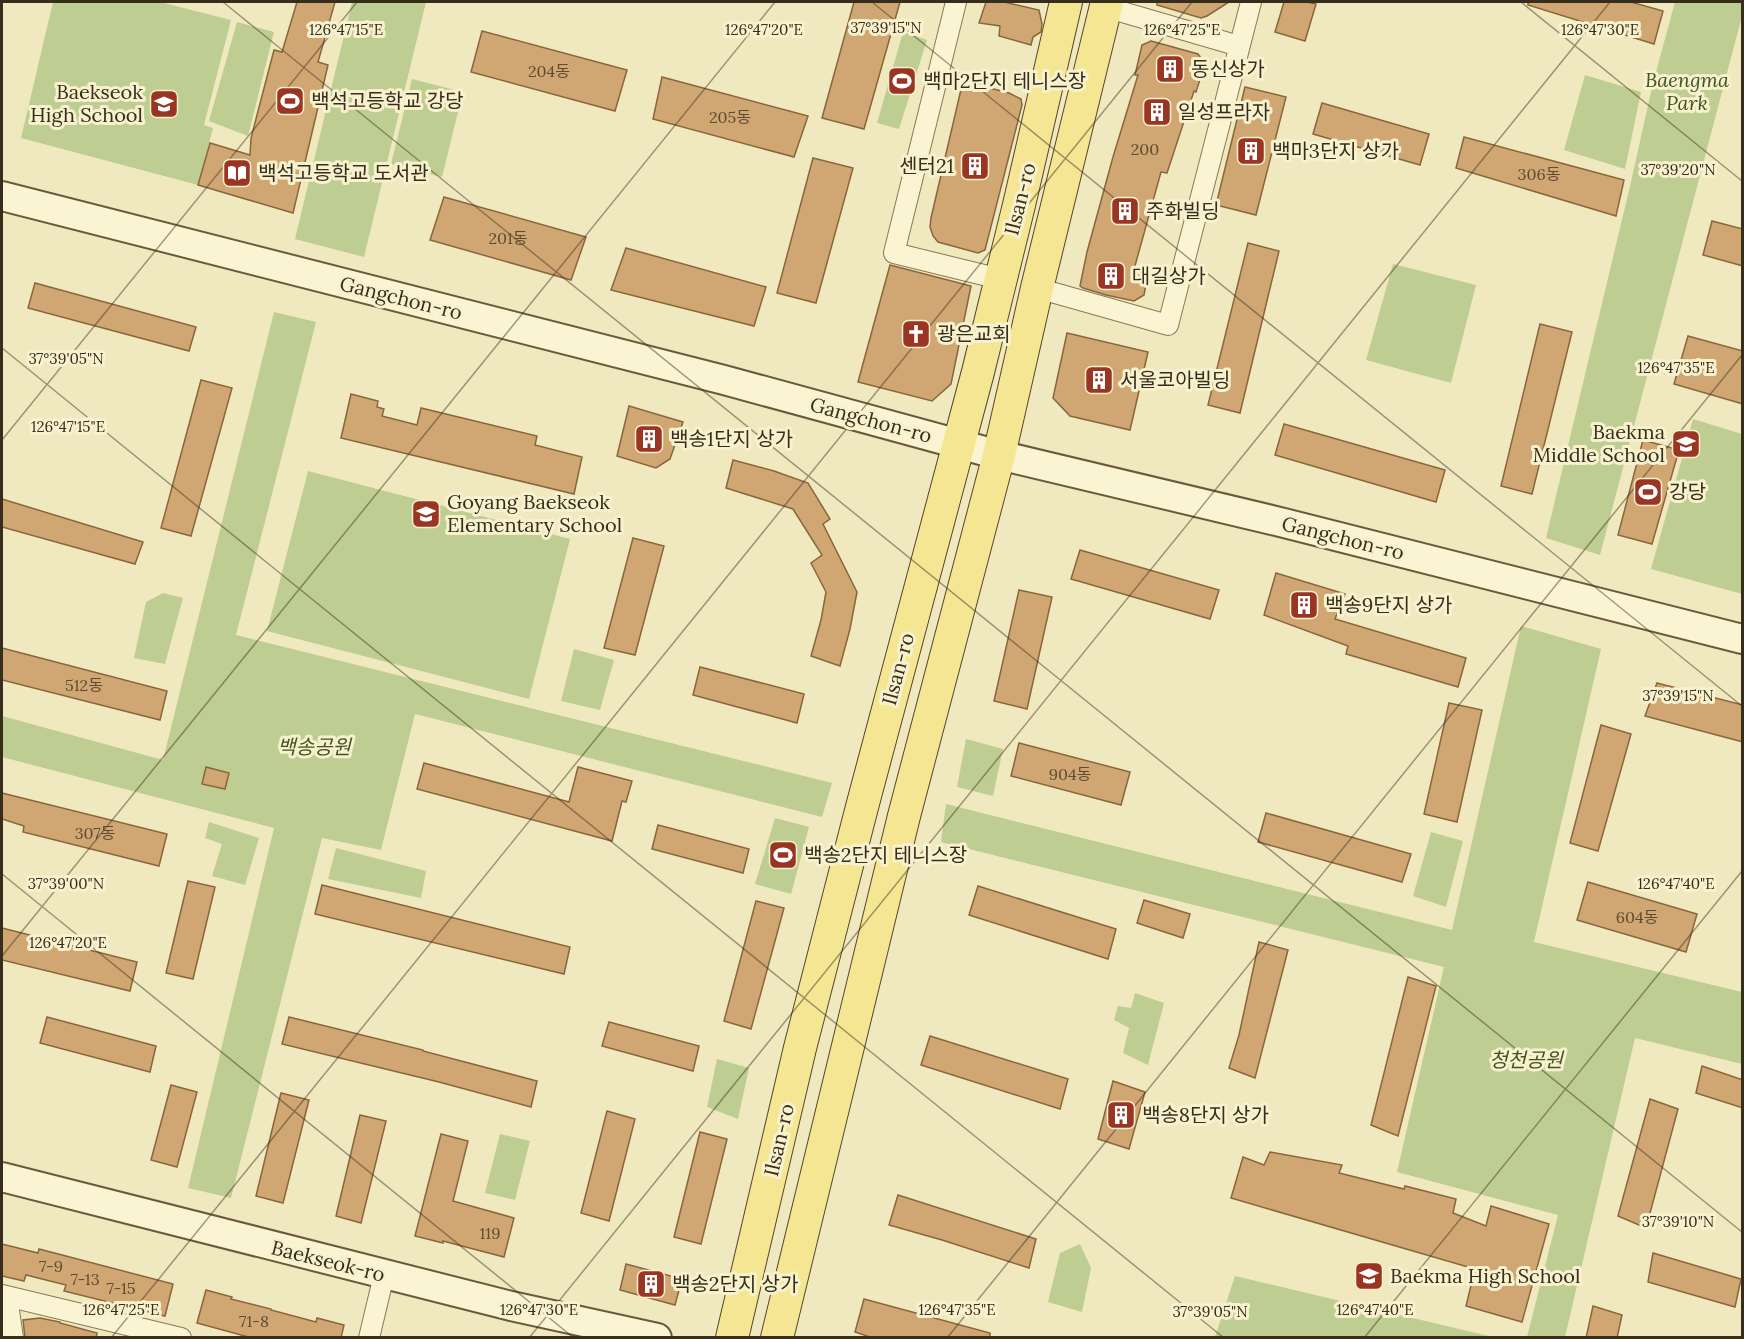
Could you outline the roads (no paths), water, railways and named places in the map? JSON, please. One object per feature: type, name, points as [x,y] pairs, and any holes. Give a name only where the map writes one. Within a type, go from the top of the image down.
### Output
[{"type":"main road","name":"Ilsan-ro","points":[[732,1338],[803,1036],[1019,205],[1066,2]]},
{"type":"main road","name":"Ilsan-ro","points":[[777,1338],[904,816],[999,455],[1106,4]]},
{"type":"main road","name":"Gangchon-ro","points":[[2,196],[724,380],[999,455],[1276,520],[1743,639]]},
{"type":"main road","name":"Baekseok-ro","points":[[2,1177],[384,1275],[646,1336]]},
{"type":"street","points":[[956,2],[894,253],[1000,279]]},
{"type":"street","points":[[1037,288],[1168,325],[1251,2]]},
{"type":"street","points":[[1106,4],[1239,46]]},
{"type":"street","points":[[369,1338],[384,1275]]},
{"type":"street","points":[[13,1338],[4,1296],[136,1332],[181,1337]]},
{"type":"place","name":"동신상가","points":[[1170,69]]},
{"type":"place","name":"백마2단지 테니스장","points":[[902,81]]},
{"type":"place","name":"백석고등학교 강당","points":[[290,101]]},
{"type":"place","name":"Baekseok High School","points":[[164,104]]},
{"type":"place","name":"일성프라자","points":[[1157,112]]},
{"type":"place","name":"백마3단지 상가","points":[[1251,151]]},
{"type":"place","name":"센터21","points":[[975,166]]},
{"type":"place","name":"백석고등학교 도서관","points":[[237,173]]},
{"type":"place","name":"주화빌딩","points":[[1125,211]]},
{"type":"place","name":"대길상가","points":[[1111,276]]},
{"type":"place","name":"광은교회","points":[[916,334]]},
{"type":"place","name":"서울코아빌딩","points":[[1099,380]]},
{"type":"place","name":"백송1단지 상가","points":[[649,439]]},
{"type":"place","name":"Baekma Middle School","points":[[1686,444]]},
{"type":"place","name":"강당","points":[[1648,492]]},
{"type":"place","name":"Goyang Baekseok Elementary School","points":[[426,514]]},
{"type":"place","name":"백송9단지 상가","points":[[1304,605]]},
{"type":"place","name":"백송2단지 테니스장","points":[[783,855]]},
{"type":"place","name":"백송8단지 상가","points":[[1121,1115]]},
{"type":"place","name":"Baekma High School","points":[[1369,1276]]},
{"type":"place","name":"백송2단지 상가","points":[[651,1284]]},
{"type":"park label","name":"Baengma Park","points":[[1687,92]]},
{"type":"park label","name":"백송공원","points":[[314,747]]},
{"type":"park label","name":"청천공원","points":[[1526,1060]]}]
